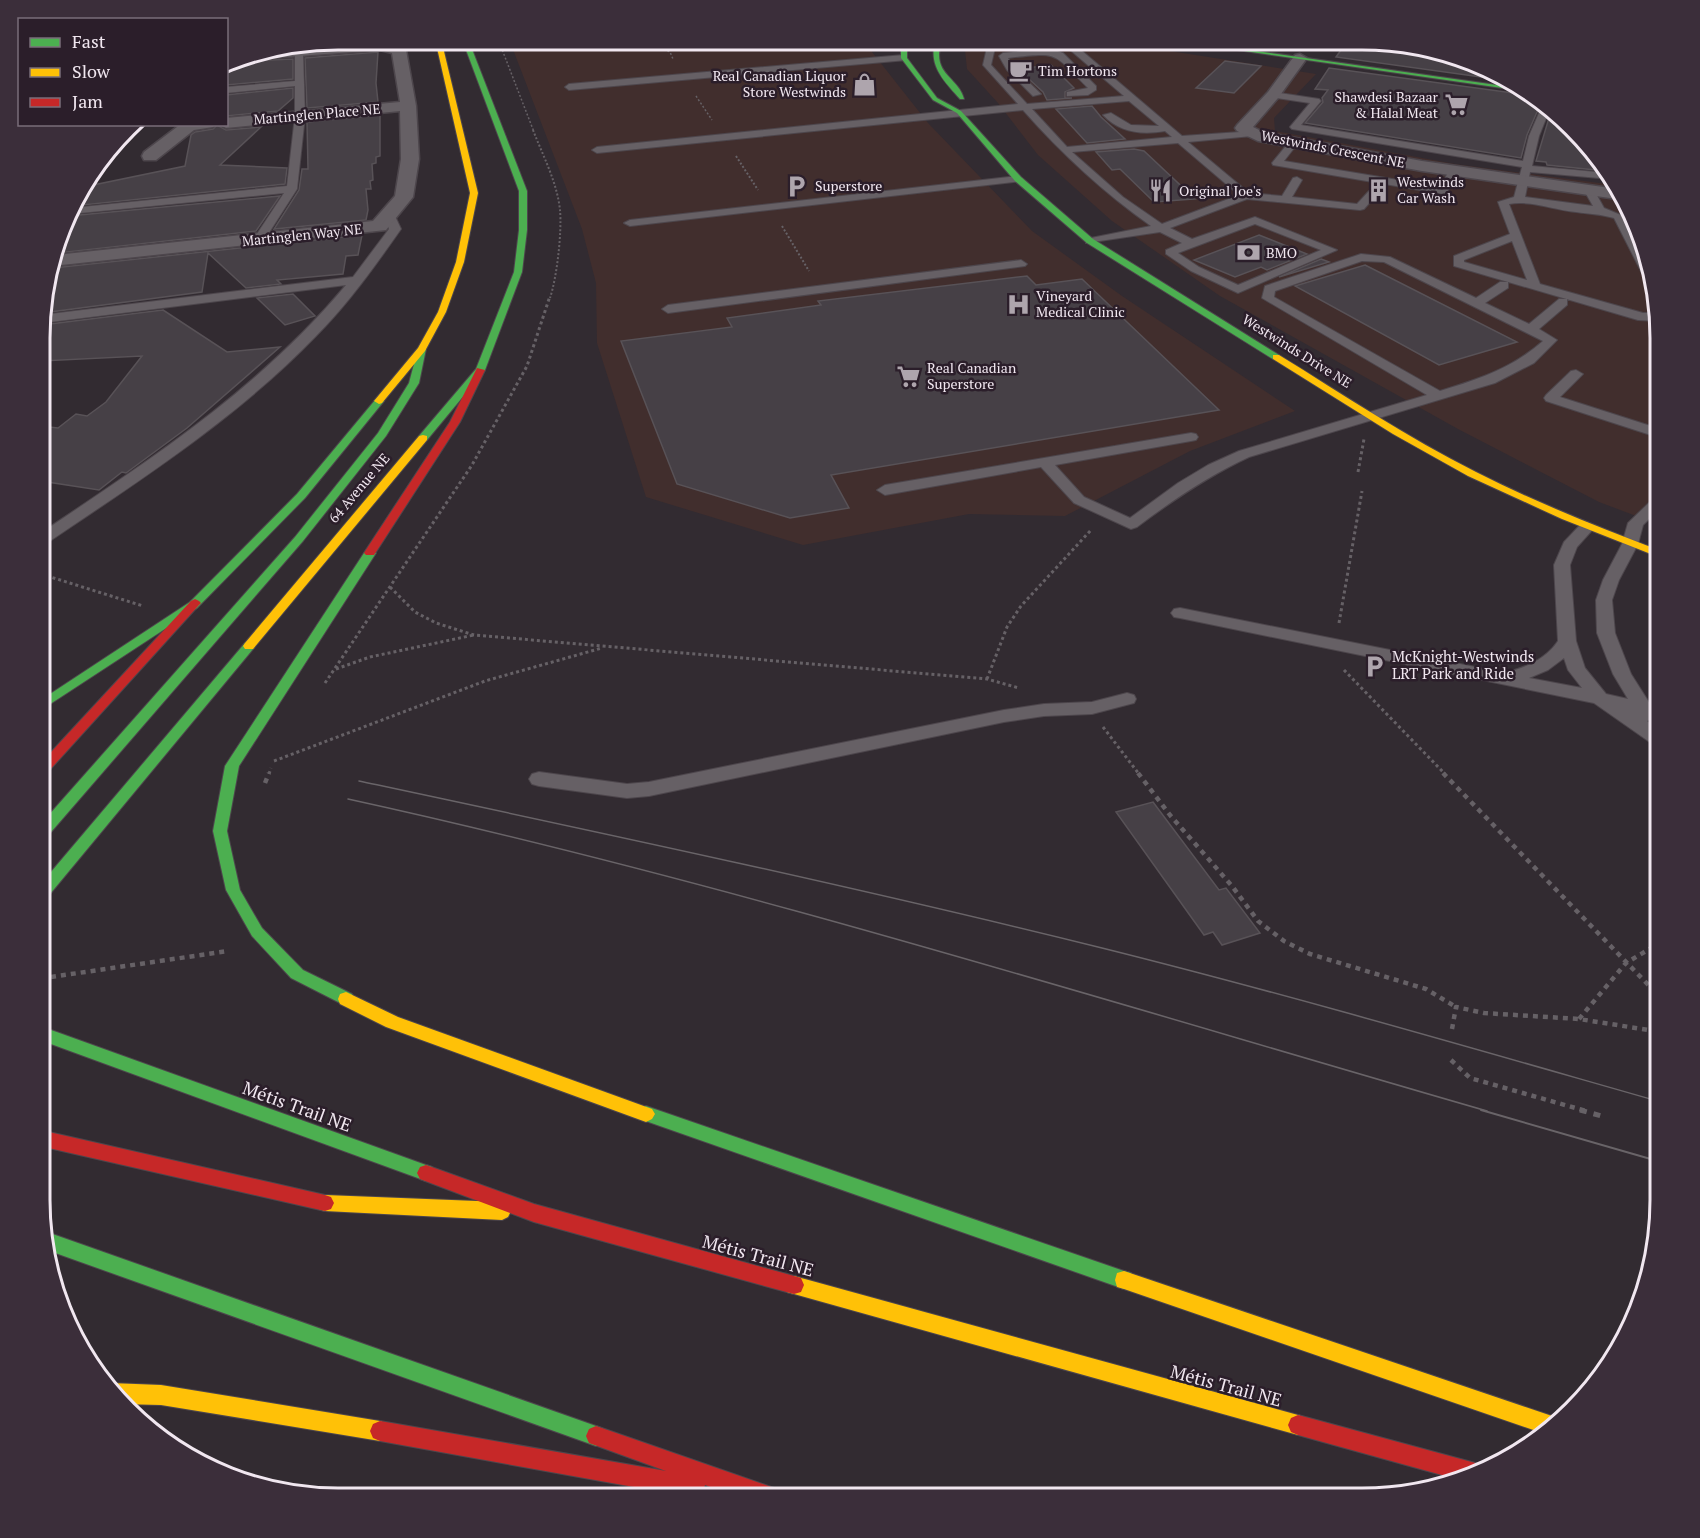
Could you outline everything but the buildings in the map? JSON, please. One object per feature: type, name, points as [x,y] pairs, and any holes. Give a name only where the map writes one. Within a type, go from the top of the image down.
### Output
[{"type":"main road","points":[[50,761],[193,605],[301,496],[422,349],[442,312],[460,262],[474,193],[441,50]]},
{"type":"main road","name":"64 Avenue NE","points":[[50,884],[480,370],[518,272],[523,230],[523,191],[469,50]]},
{"type":"main road","points":[[904,50],[904,58]]},
{"type":"main road","name":"Westwinds Drive NE","points":[[935,50],[933,56],[937,68],[962,98],[959,112]]},
{"type":"main road","points":[[1242,50],[1507,88]]},
{"type":"main road","name":"Westwinds Drive NE","points":[[904,58],[936,99],[959,112],[1018,179],[1090,241],[1373,417],[1471,473],[1587,527],[1650,551]]},
{"type":"main road","points":[[50,824],[299,539],[382,434],[414,383],[422,349]]},
{"type":"main road","points":[[480,370],[455,422],[232,766],[220,831],[233,890],[257,932],[297,974],[392,1022],[718,1141],[1544,1424]]},
{"type":"main road","points":[[50,700],[193,605]]},
{"type":"main road","name":"Métis Trail NE","points":[[50,1037],[534,1213],[1463,1470]]},
{"type":"main road","points":[[50,1140],[324,1203],[534,1213]]},
{"type":"main road","points":[[53,1243],[743,1488]]},
{"type":"main road","points":[[124,1394],[161,1395],[282,1413],[699,1488]]},
{"type":"street","name":"Martinglen Way NE","points":[[288,54],[334,50]]},
{"type":"street","name":"Martinglen Way NE","points":[[60,260],[379,226],[404,197],[410,159],[408,106],[399,50]]},
{"type":"street","name":"Westwinds Crescent NE","points":[[1300,58],[1273,95],[1243,128],[1258,136],[1454,171],[1526,172],[1590,192],[1613,194]]},
{"type":"street","name":"Martinglen Place NE","points":[[228,123],[408,106]]},
{"type":"street","points":[[150,156],[189,126]]},
{"type":"lane","points":[[776,50],[783,60]]},
{"type":"lane","points":[[990,50],[987,65],[1065,150],[1119,199],[1161,228],[1191,243],[1255,220],[1331,250],[1238,289],[1195,269],[1170,252],[1191,243]]},
{"type":"lane","points":[[1075,50],[1246,196]]},
{"type":"lane","points":[[1014,96],[1076,94],[1088,92],[1093,88],[1060,55],[1043,51],[1004,56],[1010,69],[1036,94]]},
{"type":"lane","points":[[260,240],[292,189],[300,116],[299,53]]},
{"type":"lane","points":[[1016,58],[1080,54]]},
{"type":"lane","points":[[569,87],[783,60],[904,58]]},
{"type":"lane","points":[[228,90],[299,83]]},
{"type":"lane","points":[[1273,95],[1316,101],[1295,126],[1526,172],[1601,176]]},
{"type":"lane","points":[[597,150],[959,112],[1131,98]]},
{"type":"lane","points":[[1094,101],[1126,129],[1138,131],[1167,129]]},
{"type":"lane","points":[[1519,200],[1534,135],[1544,114]]},
{"type":"lane","points":[[1065,150],[1252,133]]},
{"type":"lane","points":[[1293,143],[1277,163],[1301,173],[1377,186],[1443,191],[1454,171]]},
{"type":"lane","points":[[1285,200],[1301,173]]},
{"type":"lane","points":[[630,224],[1018,179]]},
{"type":"lane","points":[[1090,241],[1161,228],[1246,196],[1360,207],[1377,186]]},
{"type":"lane","points":[[79,210],[292,189]]},
{"type":"lane","points":[[1590,192],[1600,210]]},
{"type":"lane","points":[[1535,286],[1503,202],[1519,200],[1576,209],[1600,210],[1618,216],[1638,254]]},
{"type":"lane","points":[[50,534],[118,488],[231,404],[307,338],[357,280],[395,229],[389,214]]},
{"type":"lane","points":[[1516,236],[1458,258],[1458,264],[1642,317],[1650,317]]},
{"type":"lane","points":[[1046,463],[1079,500],[1131,524],[1182,486],[1244,454],[1373,417],[1490,380],[1529,360],[1551,340],[1477,303],[1441,280],[1386,259],[1361,257],[1269,289],[1268,298],[1439,396]]},
{"type":"lane","points":[[668,309],[1021,264]]},
{"type":"lane","points":[[50,318],[357,280]]},
{"type":"lane","points":[[1477,303],[1504,285]]},
{"type":"lane","points":[[1531,329],[1563,303]]},
{"type":"lane","points":[[1576,374],[1551,398],[1650,431]]},
{"type":"lane","points":[[885,490],[1191,438]]},
{"type":"lane","points":[[1650,510],[1636,523],[1630,544],[1611,580],[1604,600],[1606,633],[1622,674],[1650,707]]},
{"type":"lane","points":[[1587,527],[1570,545],[1562,565],[1567,641],[1577,670],[1599,698],[1650,732]]},
{"type":"lane","points":[[1180,613],[1650,710]]},
{"type":"lane","points":[[1502,679],[1544,667],[1558,656],[1567,641]]},
{"type":"lane","points":[[539,779],[627,790],[649,789],[1004,716],[1044,710],[1092,708],[1127,699]]},
{"type":"path","points":[[1358,472],[1364,438]]},
{"type":"path","points":[[1337,634],[1362,491]]},
{"type":"path","points":[[50,577],[143,606]]},
{"type":"path","points":[[390,587],[415,612],[436,623],[474,635],[987,679],[1029,691]]},
{"type":"path","points":[[335,669],[370,657],[474,635]]},
{"type":"path","points":[[274,761],[485,681],[606,646]]},
{"type":"path","points":[[1340,664],[1650,987]]},
{"type":"path","points":[[1092,708],[1103,727],[1170,815],[1232,886],[1258,921],[1284,941],[1310,954],[1426,989],[1456,1007],[1484,1012],[1578,1019],[1650,1030]]},
{"type":"path","points":[[1578,1019],[1626,963],[1650,949]]},
{"type":"path","points":[[51,977],[228,951]]},
{"type":"path","points":[[1452,1029],[1456,1007]]},
{"type":"path","points":[[1451,1060],[1470,1078],[1605,1117]]},
{"type":"shaded area","points":[[513,50],[873,50],[872,52],[928,123],[1032,231],[1122,296],[1295,411],[1190,451],[1065,516],[969,514],[803,545],[646,497],[597,343],[596,283],[582,229]]},
{"type":"shaded area","points":[[965,50],[1163,50],[1316,74],[1274,118],[1275,131],[1455,164],[1606,184],[1629,227],[1641,263],[1648,300],[1650,318],[1650,521],[1599,502],[1458,429],[1220,296],[1112,221],[1038,155],[998,103],[967,69]]},
{"type":"tram line","points":[[359,781],[824,882],[1010,925],[1312,1003],[1650,1099]]},
{"type":"tram line","points":[[348,799],[492,832],[777,906],[1487,1111]]},
{"type":"tram line","points":[[1481,1110],[1650,1159]]},
{"type":"traffic: fast","points":[[423,438],[480,370],[518,272],[523,230],[523,191],[469,50]]},
{"type":"traffic: fast","points":[[904,50],[904,58],[935,99],[959,112],[1018,179],[1090,241],[1276,357]]},
{"type":"traffic: fast","points":[[936,50],[935,56],[940,71],[962,98]]},
{"type":"traffic: fast","points":[[1240,50],[1507,88]]},
{"type":"traffic: fast","points":[[50,824],[299,539],[382,434],[414,383],[422,349]]},
{"type":"traffic: fast","points":[[195,603],[301,496],[379,401]]},
{"type":"traffic: fast","points":[[346,999],[297,974],[257,932],[233,890],[220,831],[232,766],[370,553]]},
{"type":"traffic: fast","points":[[50,700],[193,605]]},
{"type":"traffic: fast","points":[[50,884],[249,646]]},
{"type":"traffic: fast","points":[[50,1037],[426,1173]]},
{"type":"traffic: fast","points":[[646,1114],[1124,1280]]},
{"type":"traffic: fast","points":[[53,1243],[596,1436]]},
{"type":"traffic: slow","points":[[379,401],[422,349],[442,312],[460,262],[474,193],[441,50]]},
{"type":"traffic: slow","points":[[1276,357],[1397,432],[1472,474],[1566,517],[1650,551]]},
{"type":"traffic: slow","points":[[249,646],[423,438]]},
{"type":"traffic: slow","points":[[346,999],[392,1022],[646,1114]]},
{"type":"traffic: slow","points":[[325,1203],[502,1211]]},
{"type":"traffic: slow","points":[[1124,1280],[1545,1423]]},
{"type":"traffic: slow","points":[[794,1285],[1298,1425]]},
{"type":"traffic: slow","points":[[124,1394],[161,1395],[380,1431]]},
{"type":"traffic: jam","points":[[370,553],[455,422],[480,370]]},
{"type":"traffic: jam","points":[[50,761],[195,603]]},
{"type":"traffic: jam","points":[[50,1140],[325,1203]]},
{"type":"traffic: jam","points":[[426,1173],[534,1213],[794,1285]]},
{"type":"traffic: jam","points":[[1298,1425],[1463,1470]]},
{"type":"traffic: jam","points":[[380,1431],[695,1487]]},
{"type":"traffic: jam","points":[[596,1436],[743,1488]]},
{"type":"place","name":"Tim Hortons","points":[[1020,71]]},
{"type":"place","name":"Real Canadian Liquor Store Westwinds","points":[[864,84]]},
{"type":"place","name":"Shawdesi Bazaar & Halal Meat","points":[[1456,105]]},
{"type":"place","name":"Superstore","points":[[797,186]]},
{"type":"place","name":"Westwinds Car Wash","points":[[1379,190]]},
{"type":"place","name":"Original Joe's","points":[[1161,191]]},
{"type":"place","name":"BMO","points":[[1248,253]]},
{"type":"place","name":"Vineyard Medical Clinic","points":[[1018,304]]},
{"type":"place","name":"Real Canadian Superstore","points":[[909,376]]},
{"type":"place","name":"McKnight-Westwinds LRT Park and Ride","points":[[1374,666]]}]
